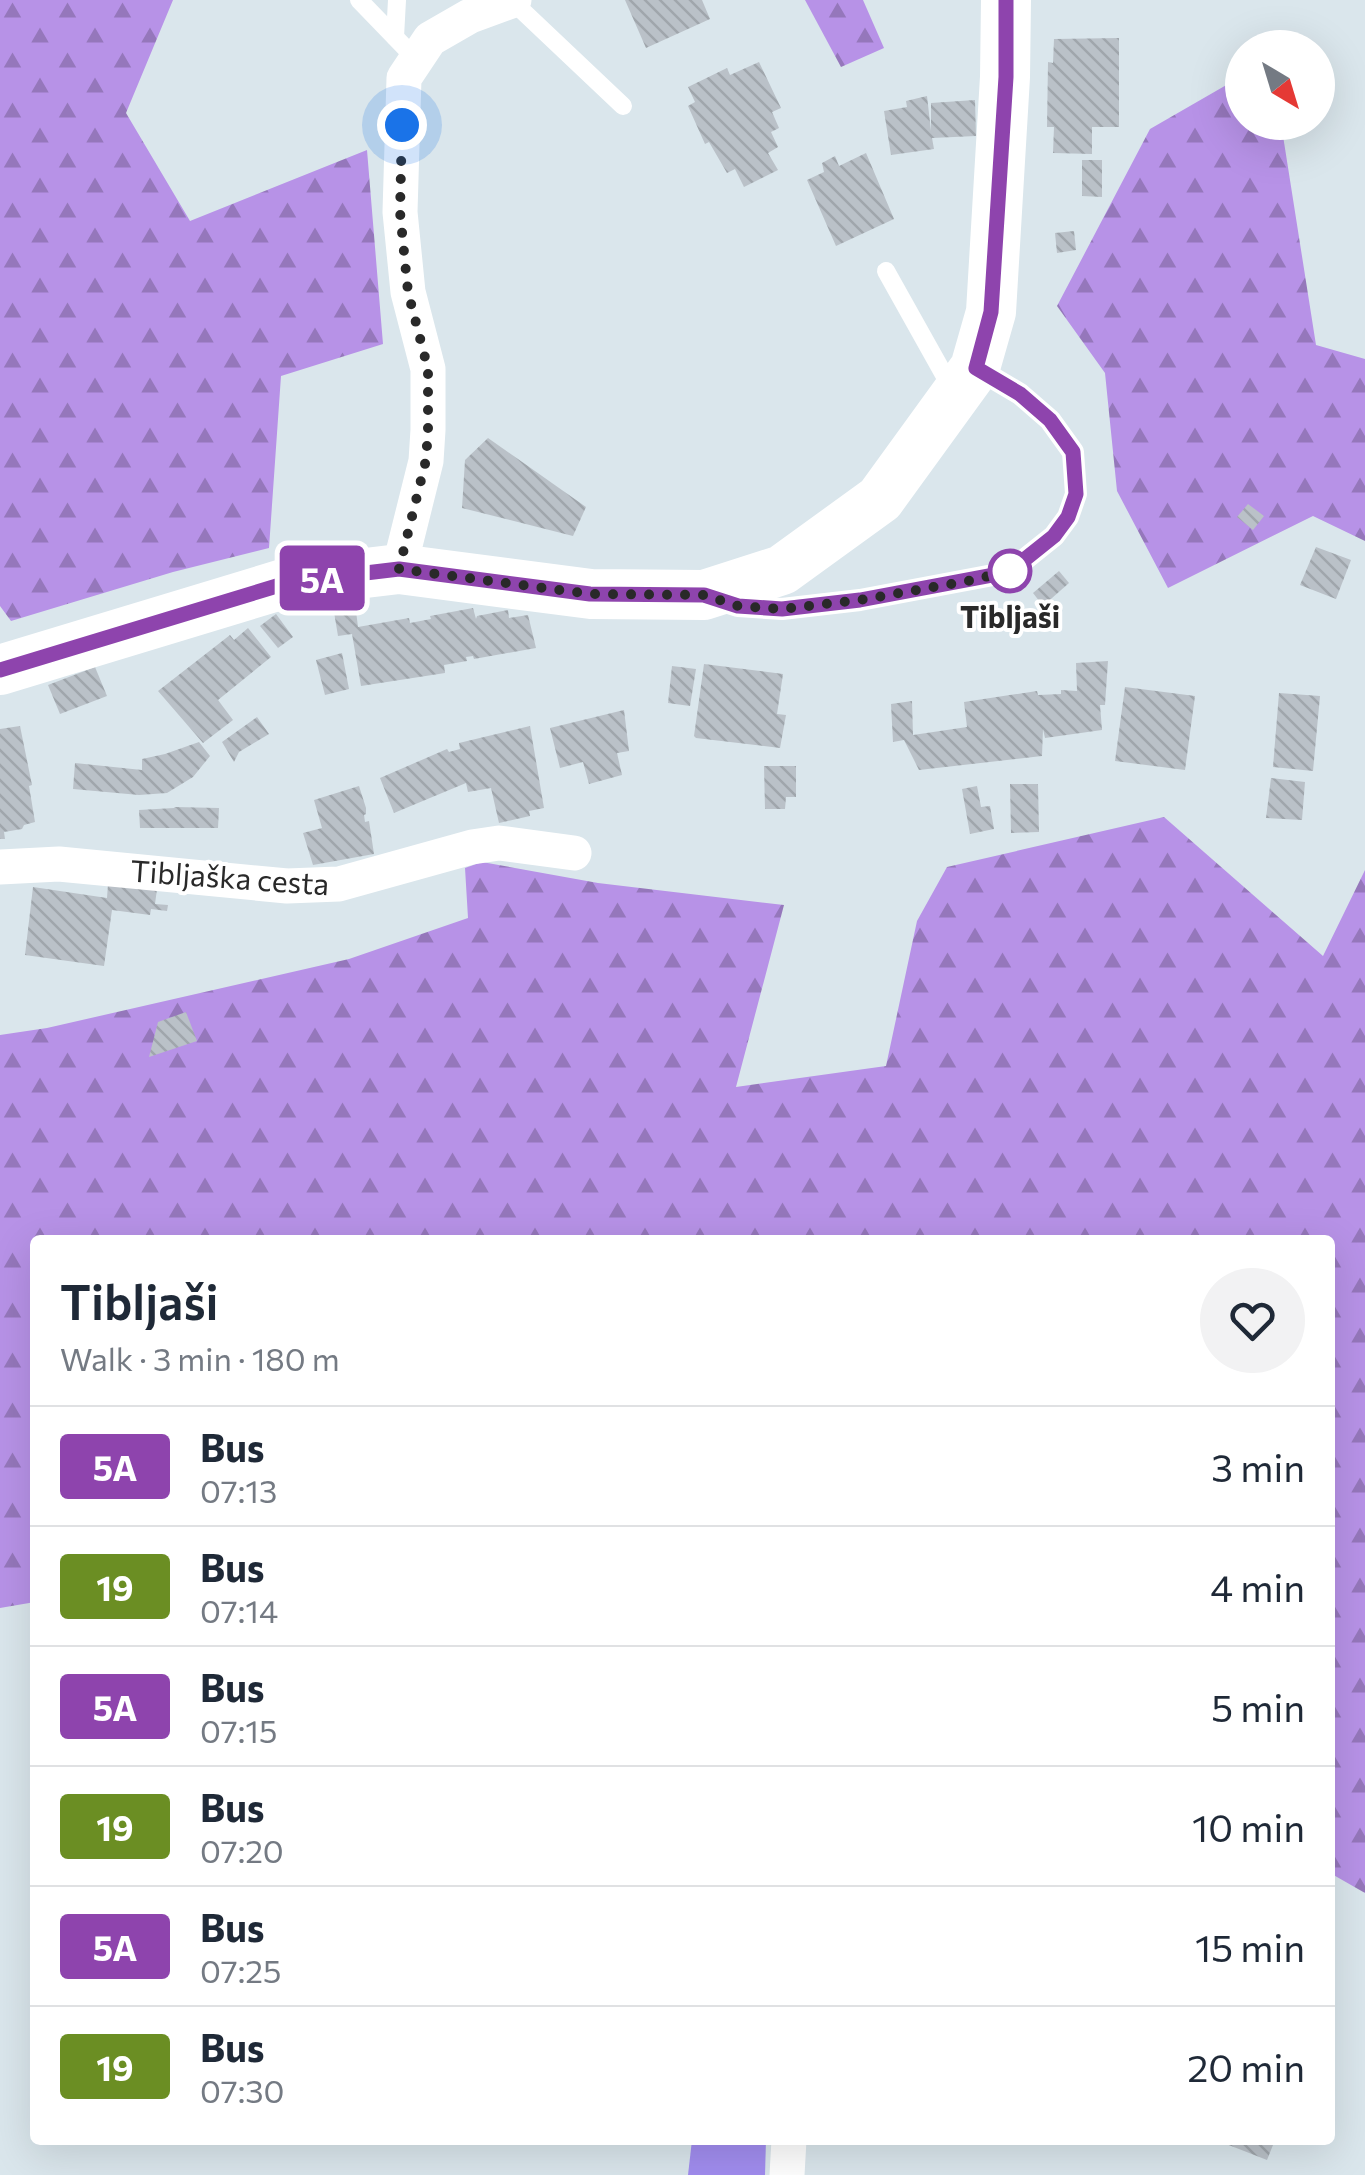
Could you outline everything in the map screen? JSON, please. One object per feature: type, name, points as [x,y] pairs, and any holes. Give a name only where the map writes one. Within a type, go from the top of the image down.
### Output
[{"type":"street","points":[[399,569],[426,460],[428,430],[428,369],[408,292],[400,212],[406,48],[470,16],[514,0]]},
{"type":"street","points":[[0,670],[290,582],[399,569],[590,594],[704,595],[782,570],[880,499],[966,381],[991,312],[1006,77],[1006,0]]},
{"type":"street","name":"Tibljaška cesta","points":[[0,867],[60,864],[287,886],[339,884],[472,847],[500,843],[574,852]]},
{"type":"street","points":[[787,2175],[789,2145]]},
{"type":"lane","points":[[359,0],[406,48]]},
{"type":"lane","points":[[397,0],[406,48]]},
{"type":"lane","points":[[514,0],[623,106]]},
{"type":"lane","points":[[704,595],[738,606],[782,609],[860,600],[1009,572],[1054,536],[1068,517],[1076,494],[1073,452],[1050,420],[1020,394],[966,381],[886,272]]},
{"type":"green space","points":[[0,0],[173,0],[126,113],[190,221],[367,150],[383,344],[281,376],[269,548],[173,572],[11,621],[0,606]]},
{"type":"green space","points":[[805,0],[863,0],[884,48],[841,67]]},
{"type":"green space","points":[[1225,86],[1225,140],[1284,140],[1316,345],[1365,359],[1365,541],[1313,516],[1168,588],[1117,491],[1105,373],[1057,306],[1150,129]]},
{"type":"green space","points":[[1164,817],[1323,956],[1365,870],[1365,1893],[1335,1876],[1335,1235],[30,1235],[30,1603],[0,1608],[0,1035],[47,1028],[349,959],[468,918],[465,868],[482,862],[598,883],[784,905],[736,1087],[886,1066],[917,921],[947,867]]},
{"type":"shaded area","points":[[691,2145],[766,2145],[765,2175],[688,2175]]},
{"type":"building","points":[[625,0],[702,0],[710,19],[646,48]]},
{"type":"building","points":[[1119,38],[1119,127],[1092,127],[1092,154],[1053,153],[1054,127],[1047,127],[1048,62],[1053,63],[1054,39]]},
{"type":"building","points":[[759,62],[781,108],[772,112],[779,128],[771,132],[778,147],[768,153],[778,170],[744,187],[735,169],[727,173],[709,142],[705,144],[688,106],[695,102],[688,87],[727,68],[730,75]]},
{"type":"building","points":[[927,96],[931,131],[931,103],[975,100],[976,136],[932,138],[934,149],[891,155],[884,111],[907,107],[906,101]]},
{"type":"building","points":[[866,153],[894,219],[836,246],[807,180],[824,172],[822,163],[835,156],[839,166]]},
{"type":"building","points":[[1082,160],[1102,160],[1102,197],[1082,196]]},
{"type":"building","points":[[1074,231],[1076,250],[1057,253],[1055,233]]},
{"type":"building","points":[[488,438],[586,507],[573,536],[462,508],[465,460]]},
{"type":"building","points":[[1248,504],[1264,516],[1253,530],[1237,517]]},
{"type":"building","points":[[1316,547],[1351,560],[1336,599],[1300,585]]},
{"type":"building","points":[[1059,571],[1069,583],[1043,606],[1033,593]]},
{"type":"building","points":[[355,603],[358,627],[409,618],[410,623],[473,608],[476,619],[508,610],[509,618],[528,615],[536,648],[474,659],[466,657],[467,661],[444,665],[445,673],[361,686],[352,634],[338,636],[333,606]]},
{"type":"building","points":[[276,614],[293,637],[278,648],[260,626]]},
{"type":"building","points":[[248,628],[271,657],[218,700],[233,720],[203,743],[158,691],[230,635],[234,640]]},
{"type":"building","points":[[342,653],[349,689],[325,695],[316,660]]},
{"type":"building","points":[[1108,661],[1105,705],[1100,705],[1102,730],[1045,738],[1043,729],[1042,756],[919,770],[904,740],[893,742],[891,704],[912,701],[913,735],[967,727],[964,702],[1037,691],[1038,695],[1077,691],[1076,663]]},
{"type":"building","points":[[704,664],[783,674],[777,714],[786,715],[780,748],[694,736]]},
{"type":"building","points":[[672,666],[696,669],[690,706],[668,703]]},
{"type":"building","points":[[95,667],[107,696],[60,714],[48,685]]},
{"type":"building","points":[[1125,687],[1195,696],[1185,770],[1115,761]]},
{"type":"building","points":[[1279,693],[1320,696],[1313,771],[1273,767]]},
{"type":"building","points":[[624,710],[629,751],[617,753],[622,775],[589,784],[583,762],[560,768],[550,728]]},
{"type":"building","points":[[257,717],[269,734],[239,752],[234,762],[222,742]]},
{"type":"building","points":[[20,726],[35,822],[4,832],[5,839],[0,839],[0,729]]},
{"type":"building","points":[[530,726],[544,808],[529,811],[530,816],[499,823],[491,788],[468,792],[466,783],[394,813],[380,778],[447,749],[460,749],[459,743]]},
{"type":"building","points":[[199,742],[210,756],[193,777],[167,793],[139,795],[73,789],[75,763],[142,770],[142,759]]},
{"type":"building","points":[[764,766],[796,766],[796,797],[786,797],[785,809],[765,809]]},
{"type":"building","points":[[1271,778],[1305,782],[1302,820],[1266,818]]},
{"type":"building","points":[[1010,784],[1038,784],[1039,832],[1011,833]]},
{"type":"building","points":[[359,786],[374,854],[313,865],[303,833],[322,828],[314,800]]},
{"type":"building","points":[[977,786],[981,807],[990,806],[994,829],[970,834],[962,789]]},
{"type":"building","points":[[219,808],[218,828],[140,828],[139,810]]},
{"type":"building","points":[[108,884],[157,889],[155,904],[168,905],[167,911],[151,909],[150,915],[112,910],[104,966],[25,955],[33,887],[107,898]]},
{"type":"building","points":[[186,1012],[197,1041],[149,1057],[158,1022]]},
{"type":"building","points":[[1229,2145],[1273,2145],[1267,2160]]},
{"type":"bus line","name":"5A","points":[[0,670],[290,582],[399,569],[590,594],[704,595],[738,606],[782,609],[860,600],[1009,572],[1054,536],[1068,517],[1076,494],[1073,452],[1050,420],[1020,394],[976,368],[991,312],[1006,77],[1006,0]]},
{"type":"place","name":"Tibljaši","points":[[1010,571]]},
{"type":"route","points":[[402,125],[400,212],[408,292],[428,369],[428,430],[426,460],[399,569],[590,594],[704,595],[738,606],[782,609],[860,600],[1010,571]]}]
